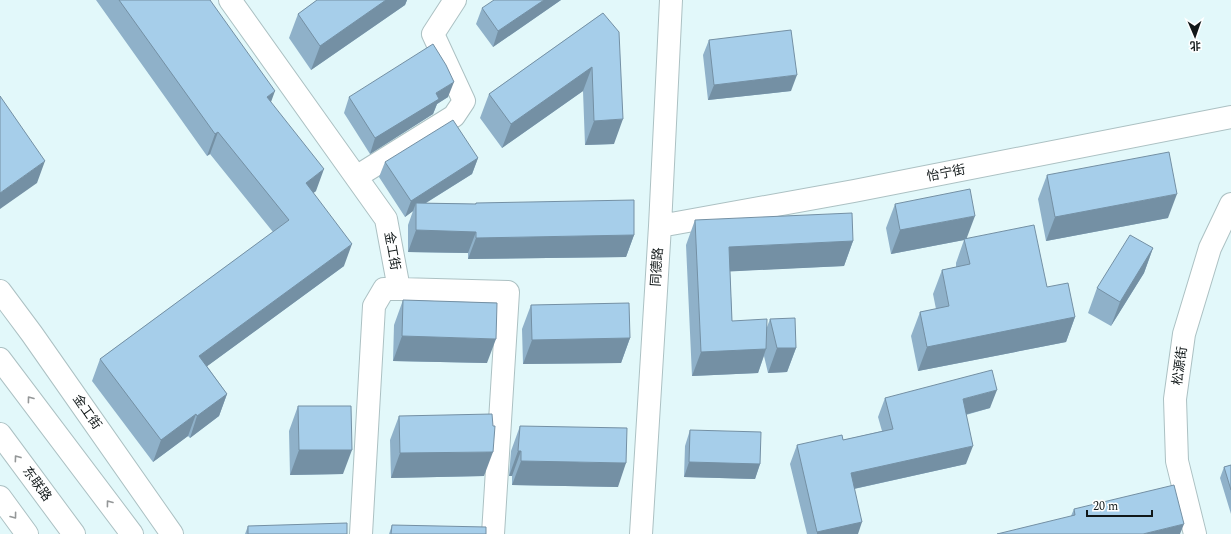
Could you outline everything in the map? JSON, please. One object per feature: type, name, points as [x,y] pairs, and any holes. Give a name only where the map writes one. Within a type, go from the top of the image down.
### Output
[{"type":"main road","name":"金工街","points":[[230,0],[386,219],[399,289],[384,289],[374,306],[361,534]]},
{"type":"main road","points":[[356,177],[454,116],[464,101],[433,34],[455,0]]},
{"type":"main road","name":"同德路","points":[[641,534],[660,226],[671,0]]},
{"type":"main road","name":"怡宁街","points":[[660,226],[854,191],[1231,117]]},
{"type":"main road","name":"松源街","points":[[1195,534],[1177,461],[1175,399],[1184,334],[1210,248],[1231,204]]},
{"type":"main road","points":[[399,289],[508,292],[493,534]]},
{"type":"main road","name":"金工街","points":[[0,291],[32,334],[172,534]]},
{"type":"main road","points":[[0,359],[132,534]]},
{"type":"main road","name":"东联路","points":[[0,434],[74,534]]},
{"type":"main road","points":[[0,497],[27,534]]},
{"type":"building","points":[[119,0],[210,0],[275,91],[267,97],[324,169],[306,183],[352,244],[199,356],[227,394],[197,416],[196,414],[161,440],[100,359],[289,220],[218,132],[215,134]]},
{"type":"building","points":[[317,0],[386,0],[320,46],[298,14]]},
{"type":"building","points":[[494,0],[544,0],[498,31],[482,8]]},
{"type":"building","points":[[603,13],[619,32],[623,119],[594,121],[592,67],[511,124],[489,94]]},
{"type":"building","points":[[791,30],[797,75],[714,85],[709,40]]},
{"type":"building","points":[[433,44],[446,65],[454,82],[436,93],[439,99],[375,138],[349,97]]},
{"type":"building","points":[[0,96],[45,161],[0,193]]},
{"type":"building","points":[[453,120],[478,158],[411,201],[385,162]]},
{"type":"building","points":[[1169,152],[1177,194],[1055,217],[1047,175]]},
{"type":"building","points":[[970,189],[975,216],[900,230],[895,204]]},
{"type":"building","points":[[634,200],[634,235],[476,238],[476,232],[416,230],[416,203],[476,204]]},
{"type":"building","points":[[852,213],[853,241],[729,247],[732,321],[767,319],[766,349],[701,352],[695,220]]},
{"type":"building","points":[[1034,225],[1047,287],[1068,283],[1075,317],[927,347],[920,312],[949,306],[942,270],[970,264],[964,239]]},
{"type":"building","points":[[1130,235],[1153,248],[1120,302],[1097,288]]},
{"type":"building","points":[[403,300],[497,303],[496,339],[402,336]]},
{"type":"building","points":[[629,303],[630,338],[532,340],[531,305]]},
{"type":"building","points":[[795,318],[796,348],[777,348],[770,319]]},
{"type":"building","points":[[992,370],[997,390],[963,399],[973,446],[851,473],[862,522],[817,532],[797,445],[842,435],[843,440],[893,429],[885,398]]},
{"type":"building","points":[[298,406],[351,406],[352,450],[299,450]]},
{"type":"building","points":[[492,414],[493,426],[495,426],[493,452],[400,453],[399,416]]},
{"type":"building","points":[[520,426],[627,428],[626,463],[521,461],[521,451],[518,451]]},
{"type":"building","points":[[690,430],[761,432],[760,464],[689,462]]},
{"type":"building","points":[[1231,465],[1231,490],[1224,467]]},
{"type":"building","points":[[1174,485],[1184,524],[1143,534],[997,534],[1075,515],[1074,509]]},
{"type":"building","points":[[347,523],[347,534],[248,534],[248,526]]},
{"type":"building","points":[[392,525],[486,527],[486,534],[391,534]]}]
